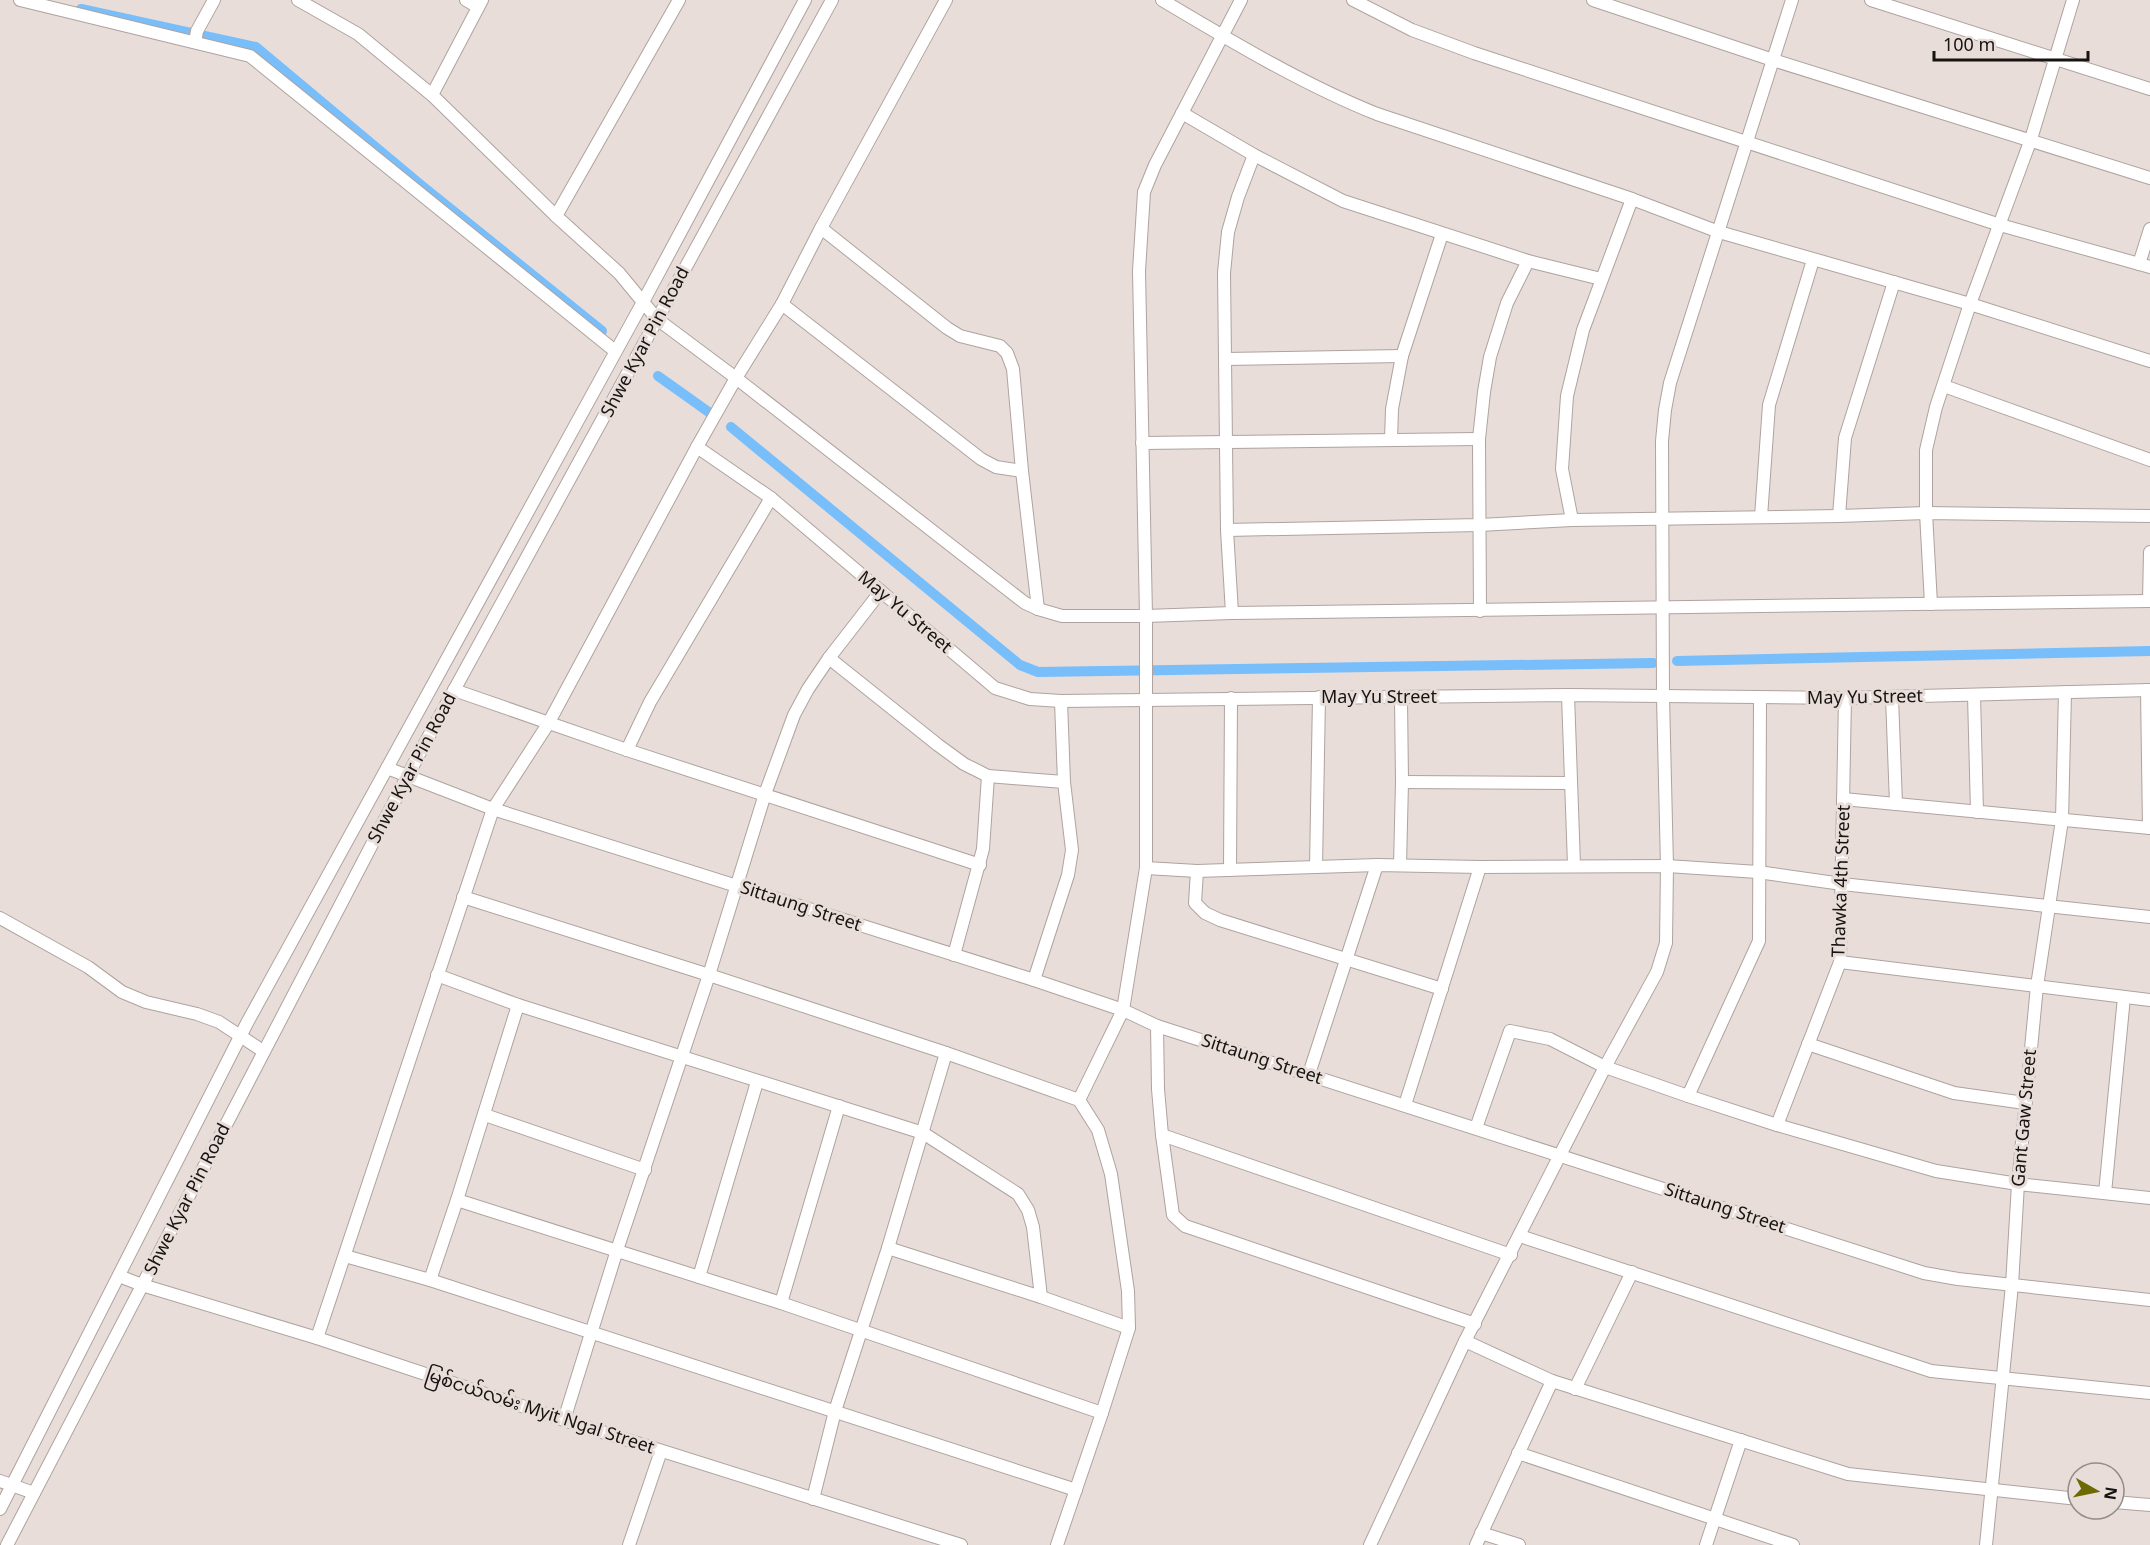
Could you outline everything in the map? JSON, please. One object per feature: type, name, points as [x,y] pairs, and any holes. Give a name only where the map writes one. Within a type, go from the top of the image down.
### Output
[{"type":"street","points":[[20,0],[250,56],[615,351]]},
{"type":"street","points":[[195,41],[197,31],[214,0]]},
{"type":"street","points":[[298,0],[358,34],[432,96],[556,216],[613,267],[657,319],[1025,603],[1038,609],[1062,616],[1146,616],[2150,601],[2150,552]]},
{"type":"street","points":[[432,96],[480,3],[466,0]]},
{"type":"street","points":[[556,216],[680,0]]},
{"type":"street","name":"Shwe Kyar Pin Road","points":[[0,1509],[6,1484],[119,1276],[241,1035],[643,302],[805,0]]},
{"type":"street","name":"Shwe Kyar Pin Road","points":[[7,1545],[453,690],[832,0]]},
{"type":"street","points":[[317,1338],[493,809],[548,724],[697,447],[782,304],[946,0]]},
{"type":"street","points":[[1162,0],[1222,36],[1350,103],[1377,114],[1632,199],[1719,232],[1970,304],[2150,361]]},
{"type":"street","points":[[1078,1100],[1123,1010],[1146,867],[1146,616],[1139,271],[1144,192],[1155,165],[1241,0]]},
{"type":"street","points":[[1353,0],[1412,30],[1439,40],[2000,225],[2145,266],[2150,229]]},
{"type":"street","points":[[1593,0],[1773,60],[2150,178]]},
{"type":"street","points":[[1370,1545],[1465,1341],[1562,1156],[1605,1067],[1657,972],[1666,942],[1662,441],[1665,410],[1670,383],[1792,0]]},
{"type":"street","points":[[1870,0],[2150,89]]},
{"type":"street","points":[[1931,604],[1926,513],[1926,450],[1970,304],[2031,139],[2073,0]]},
{"type":"street","points":[[1182,113],[1254,155],[1343,201],[1528,261],[1601,279]]},
{"type":"street","points":[[1232,613],[1227,530],[1224,273],[1228,232],[1254,155]]},
{"type":"street","points":[[1572,520],[1563,469],[1567,396],[1583,330],[1632,199]]},
{"type":"street","points":[[821,228],[947,328],[960,336],[1000,346],[1007,353],[1013,369],[1038,609]]},
{"type":"street","points":[[1391,440],[1392,409],[1402,356],[1442,234]]},
{"type":"street","points":[[1761,517],[1769,405],[1814,260]]},
{"type":"street","points":[[1480,611],[1479,439],[1484,392],[1490,357],[1507,303],[1528,261]]},
{"type":"street","points":[[1839,516],[1845,438],[1894,282]]},
{"type":"street","points":[[782,304],[981,459],[996,466],[1022,471]]},
{"type":"street","points":[[1226,359],[1402,356]]},
{"type":"street","points":[[1944,386],[2150,460]]},
{"type":"street","points":[[1142,443],[1479,439]]},
{"type":"street","name":"May Yu Street","points":[[697,447],[771,498],[995,688],[1030,699],[1146,701],[1568,695],[1845,698],[2148,690]]},
{"type":"street","points":[[627,750],[650,702],[771,498]]},
{"type":"street","points":[[1227,530],[1926,513],[2150,516]]},
{"type":"street","points":[[564,1420],[617,1250],[738,886],[765,794],[794,715],[829,658],[881,591]]},
{"type":"street","points":[[829,658],[964,764],[988,776],[1064,782]]},
{"type":"street","points":[[453,690],[548,724],[980,865]]},
{"type":"street","points":[[1843,799],[2149,828],[2148,690]]},
{"type":"street","name":"Gant Gaw Street","points":[[1986,1545],[2004,1379],[2018,1184],[2037,986],[2062,820],[2065,692]]},
{"type":"street","points":[[1568,695],[1574,865]]},
{"type":"street","points":[[1974,695],[1977,812]]},
{"type":"street","points":[[1316,867],[1319,697]]},
{"type":"street","points":[[1892,697],[1896,804]]},
{"type":"street","points":[[1230,870],[1231,698]]},
{"type":"street","points":[[1400,864],[1401,698]]},
{"type":"street","points":[[1688,1096],[1759,941],[1760,698]]},
{"type":"street","name":"Thawka 4th Street","points":[[1777,1125],[1840,962],[1845,698]]},
{"type":"street","points":[[1034,980],[1068,875],[1072,850],[1064,782],[1061,701]]},
{"type":"street","name":"Sittaung Street","points":[[387,768],[493,809],[1034,980],[1123,1010],[1157,1026],[1924,1273],[2150,1300]]},
{"type":"street","points":[[954,955],[980,865],[986,822],[988,776]]},
{"type":"street","points":[[1402,782],[1570,783]]},
{"type":"street","points":[[1146,867],[1197,871],[1400,864],[1480,867],[1667,866],[1758,872],[1842,884],[2150,916]]},
{"type":"street","points":[[1309,1074],[1377,865]]},
{"type":"street","points":[[1405,1105],[1480,867]]},
{"type":"street","points":[[1197,871],[1196,903],[1205,913],[1220,920],[1442,989]]},
{"type":"street","points":[[463,897],[946,1053],[1078,1100],[1098,1130],[1111,1174],[1128,1291],[1129,1328],[1057,1545]]},
{"type":"street","points":[[0,918],[88,967],[122,992],[146,1002],[197,1014],[219,1022],[263,1051]]},
{"type":"street","points":[[1840,962],[2150,1000]]},
{"type":"street","points":[[437,975],[518,1005],[923,1133],[1018,1194],[1028,1210],[1033,1227],[1041,1297]]},
{"type":"street","points":[[2105,1193],[2124,997]]},
{"type":"street","points":[[430,1280],[518,1005]]},
{"type":"street","points":[[1157,1026],[1158,1089],[1173,1215],[1185,1226],[1474,1324]]},
{"type":"street","points":[[1476,1128],[1510,1030],[1550,1039],[1605,1067],[1688,1096],[1777,1125],[1936,1171],[2018,1184],[2150,1198]]},
{"type":"street","points":[[1808,1044],[1954,1093],[2025,1103]]},
{"type":"street","points":[[813,1499],[835,1411],[888,1248],[946,1053]]},
{"type":"street","points":[[699,1277],[757,1082]]},
{"type":"street","points":[[780,1303],[838,1106]]},
{"type":"street","points":[[485,1114],[645,1170]]},
{"type":"street","points":[[1162,1135],[1510,1255]]},
{"type":"street","points":[[457,1200],[780,1303],[1102,1413]]},
{"type":"street","points":[[1521,1236],[1931,1371],[2150,1393]]},
{"type":"street","points":[[888,1248],[1129,1328]]},
{"type":"street","points":[[345,1256],[430,1280],[1076,1490]]},
{"type":"street","points":[[1575,1389],[1632,1272]]},
{"type":"street","name":"မြစ်ငယ်လမ်း Myit Ngal Street","points":[[119,1276],[961,1545]]},
{"type":"street","points":[[1465,1341],[1552,1382],[1848,1474],[2066,1498]]},
{"type":"street","points":[[1476,1545],[1552,1382]]},
{"type":"street","points":[[1706,1545],[1713,1518],[1741,1440]]},
{"type":"street","points":[[629,1545],[661,1451]]},
{"type":"street","points":[[1518,1453],[1793,1545]]},
{"type":"street","points":[[6,1484],[34,1493]]},
{"type":"street","points":[[2126,1503],[2150,1505]]},
{"type":"street","points":[[1481,1533],[1519,1545]]},
{"type":"waterway","points":[[81,9],[256,47],[421,185],[602,331]]},
{"type":"waterway","points":[[658,376],[710,413]]},
{"type":"waterway","points":[[731,427],[1020,665],[1038,672],[1653,663]]},
{"type":"waterway","points":[[1677,661],[2150,651]]}]
